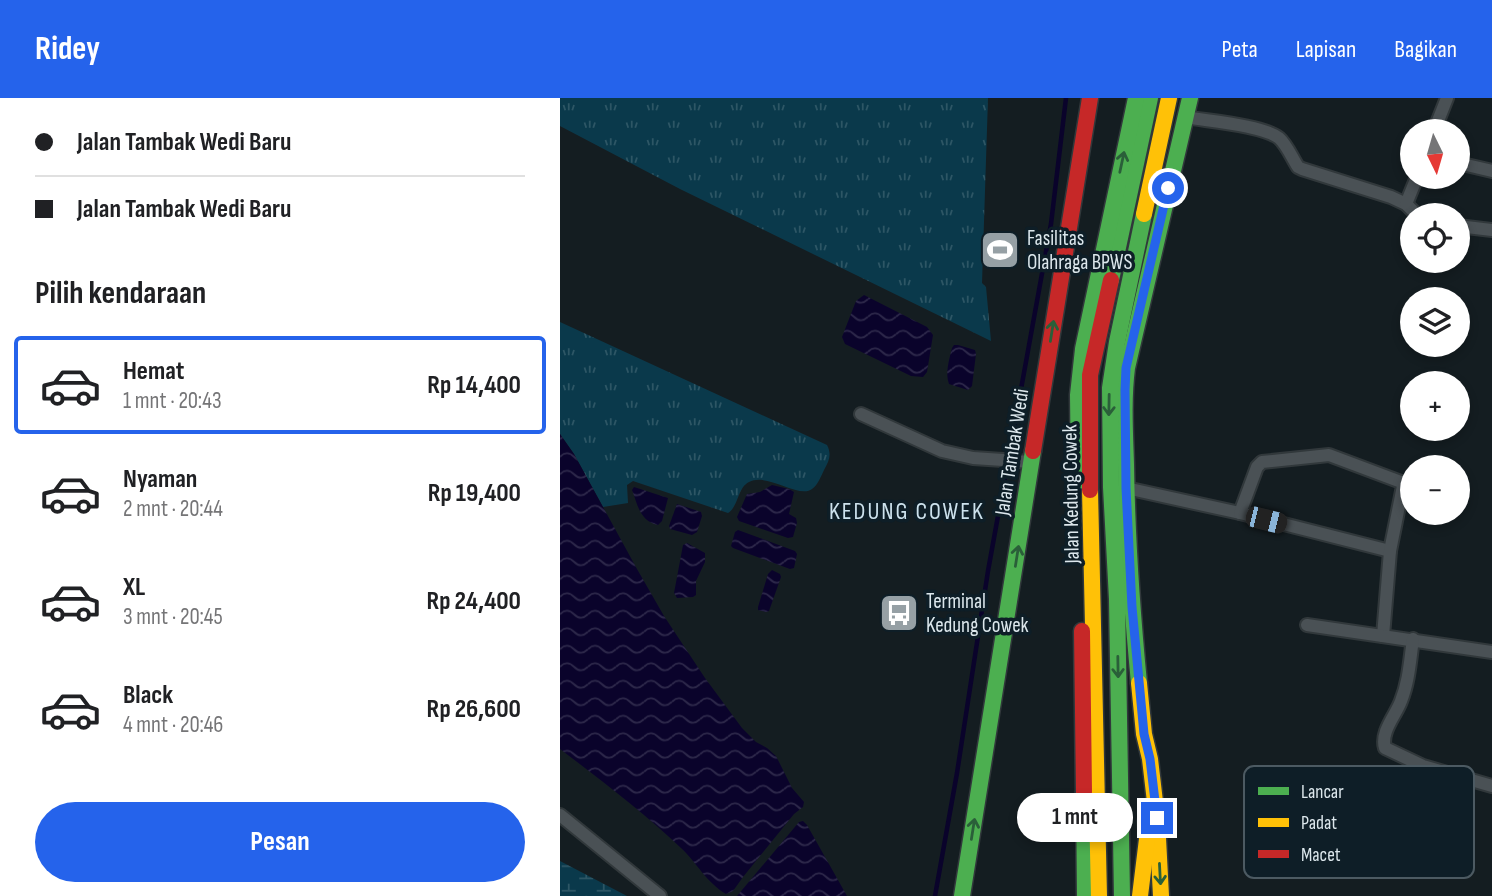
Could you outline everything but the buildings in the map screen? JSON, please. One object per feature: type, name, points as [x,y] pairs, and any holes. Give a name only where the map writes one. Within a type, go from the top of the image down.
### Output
[{"type":"main road","name":"Jalan Tambak Wedi","points":[[962,896],[1025,462],[1090,98]]},
{"type":"main road","points":[[1085,896],[1079,385],[1083,349],[1136,98]]},
{"type":"main road","name":"Jalan Kedung Cowek","points":[[1099,896],[1090,375],[1150,98]]},
{"type":"main road","name":"Jalan Kedung Cowek","points":[[1122,896],[1110,388],[1117,342],[1169,98]]},
{"type":"main road","points":[[1140,896],[1147,839],[1144,734],[1132,607],[1126,488],[1126,368],[1190,98]]},
{"type":"main road","points":[[1144,734],[1150,759],[1157,818],[1161,896]]},
{"type":"street","points":[[1439,119],[1447,98]]},
{"type":"street","points":[[1185,117],[1256,129],[1270,134],[1280,139],[1298,167],[1404,203]]},
{"type":"street","points":[[1470,166],[1492,171]]},
{"type":"street","points":[[1470,227],[1492,230]]},
{"type":"street","points":[[861,414],[942,451],[973,458],[1025,462]]},
{"type":"street","points":[[1240,513],[1262,462],[1329,455],[1402,483],[1390,551],[1383,636]]},
{"type":"street","points":[[1126,488],[1240,513],[1390,551]]},
{"type":"street","points":[[1307,625],[1492,652]]},
{"type":"street","points":[[1413,639],[1406,688],[1383,742],[1385,748],[1423,766]]},
{"type":"street","points":[[1474,781],[1492,786]]},
{"type":"street","points":[[560,815],[660,896]]},
{"type":"green space","points":[[560,98],[988,98],[982,283],[986,287],[991,341],[680,189],[560,126]]},
{"type":"green space","points":[[560,322],[827,445],[829,458],[818,483],[812,489],[799,491],[765,480],[749,482],[742,488],[728,513],[633,481],[627,485],[628,503],[603,507],[560,434]]},
{"type":"green space","points":[[560,861],[627,896],[560,896]]},
{"type":"water","points":[[864,295],[927,327],[933,335],[927,372],[923,377],[911,376],[845,344],[842,337],[856,301]]},
{"type":"water","points":[[954,345],[975,350],[972,386],[968,390],[949,384],[948,366]]},
{"type":"water","points":[[560,434],[574,454],[664,616],[705,678],[742,728],[776,756],[792,788],[804,802],[803,807],[794,814],[733,891],[726,894],[652,822],[560,749]]},
{"type":"water","points":[[772,485],[794,492],[789,514],[796,518],[797,523],[793,537],[788,538],[739,521],[737,517],[747,494],[760,492]]},
{"type":"water","points":[[634,487],[668,498],[662,521],[658,525],[647,520],[641,512],[632,490]]},
{"type":"water","points":[[677,504],[701,512],[697,532],[692,535],[670,529]]},
{"type":"water","points":[[738,530],[795,551],[797,554],[794,568],[790,569],[733,548],[731,546]]},
{"type":"water","points":[[687,543],[705,553],[705,562],[696,581],[696,595],[677,598],[674,593],[683,545]]},
{"type":"water","points":[[772,570],[781,577],[769,611],[766,612],[758,610],[758,607],[768,574]]},
{"type":"water","points":[[803,821],[847,896],[737,896],[799,822]]},
{"type":"waterway","points":[[935,896],[988,571],[1051,224],[1066,98]]},
{"type":"traffic: fast","points":[[1079,481],[1078,395],[1083,349],[1136,98]]},
{"type":"traffic: fast","points":[[1111,280],[1150,98]]},
{"type":"traffic: fast","points":[[1139,683],[1127,519],[1127,368],[1190,98]]},
{"type":"traffic: fast","points":[[1122,896],[1110,388],[1144,214]]},
{"type":"traffic: fast","points":[[962,896],[1033,451]]},
{"type":"traffic: fast","points":[[1084,792],[1085,896]]},
{"type":"traffic: slow","points":[[1144,214],[1169,98]]},
{"type":"traffic: slow","points":[[1090,490],[1099,896]]},
{"type":"traffic: slow","points":[[1139,683],[1157,819],[1161,896]]},
{"type":"traffic: slow","points":[[1140,896],[1147,839],[1146,821]]},
{"type":"traffic: jam","points":[[1033,451],[1090,98]]},
{"type":"traffic: jam","points":[[1090,490],[1090,375],[1111,280]]},
{"type":"traffic: jam","points":[[1082,631],[1084,792]]},
{"type":"place","name":"Fasilitas Olahraga BPWS","points":[[1000,250]]},
{"type":"place","name":"Terminal Kedung Cowek","points":[[899,613]]},
{"type":"district","name":"KEDUNG COWEK","points":[[907,511]]},
{"type":"route","points":[[1157,818],[1150,759],[1144,734],[1132,607],[1126,488],[1125,390],[1126,368],[1168,188]]}]
